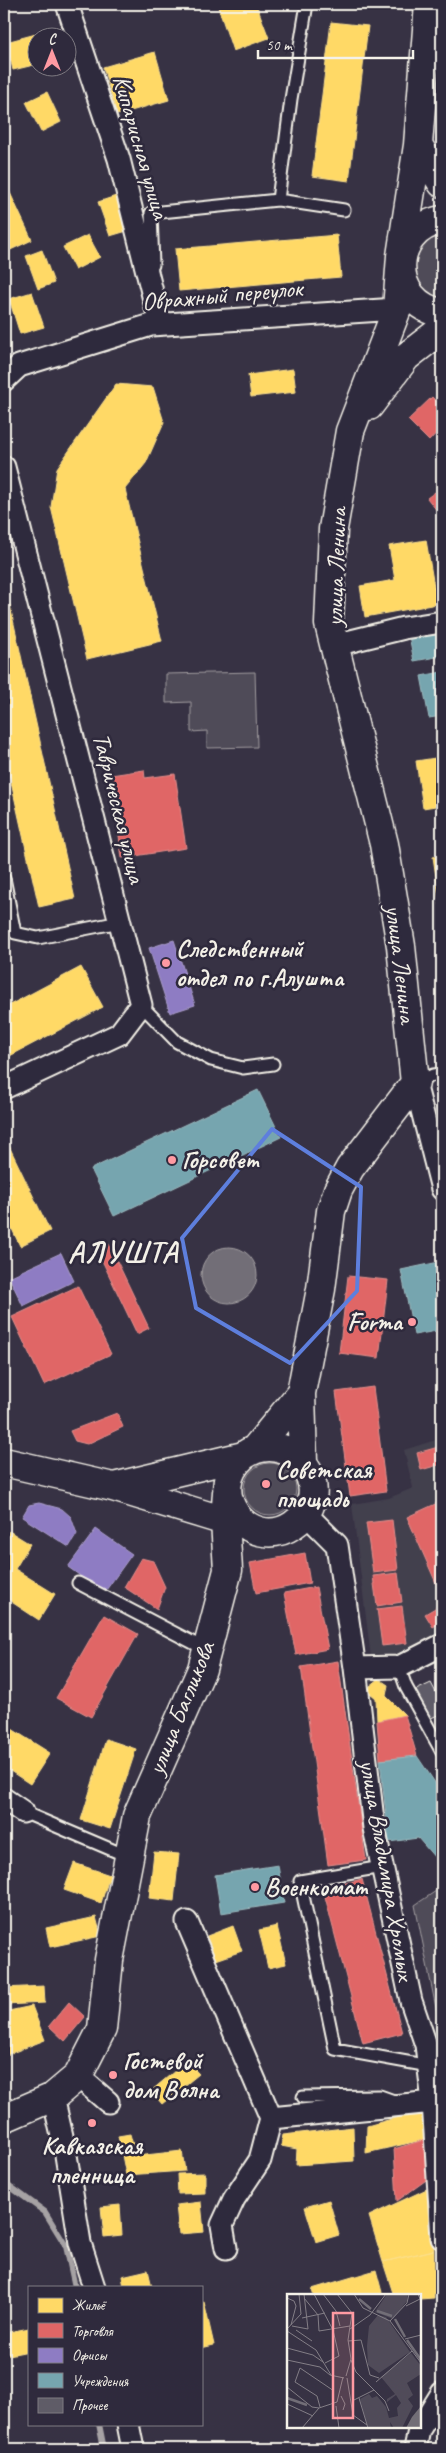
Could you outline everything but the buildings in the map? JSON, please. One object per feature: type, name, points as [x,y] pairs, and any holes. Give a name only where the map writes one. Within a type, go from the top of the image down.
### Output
[{"type":"main road","name":"улица Ленина","points":[[415,1083],[400,946],[384,844],[329,624],[333,529],[350,431],[397,309],[401,256],[411,203],[418,145],[428,4]]},
{"type":"main road","points":[[418,145],[442,183]]},
{"type":"main road","points":[[442,220],[429,223],[411,236],[401,256],[402,282],[417,303],[442,313]]},
{"type":"main road","points":[[350,431],[406,357],[442,329]]},
{"type":"main road","points":[[4,1462],[113,1487],[243,1525],[277,1531],[286,1529],[306,1513],[313,1488],[304,1463],[300,1393],[321,1289],[331,1211],[338,1190],[350,1168],[415,1083]]},
{"type":"main road","points":[[243,1525],[232,1510],[227,1492],[231,1472],[300,1393]]},
{"type":"main road","points":[[113,1487],[273,1447],[290,1452],[304,1463]]},
{"type":"main road","name":"улица Багликова","points":[[78,2076],[102,2029],[109,1960],[137,1816],[202,1669],[228,1570],[243,1525]]},
{"type":"main road","points":[[4,2118],[52,2097],[78,2076]]},
{"type":"street","name":"Кипарисная улица","points":[[67,4],[119,159],[156,316]]},
{"type":"street","name":"Овражный переулок","points":[[4,380],[19,366],[156,316],[397,309]]},
{"type":"street","name":"Таврическая улица","points":[[4,467],[141,1005]]},
{"type":"street","points":[[334,645],[404,628],[442,622]]},
{"type":"street","points":[[4,1088],[119,1034],[141,1005]]},
{"type":"street","name":"улица Ленина","points":[[415,1083],[442,1189]]},
{"type":"street","name":"улица Владимира Хромых","points":[[306,1513],[338,1546],[356,1668],[374,1828],[411,2001],[434,2042],[429,2066],[442,2238]]},
{"type":"street","points":[[356,1668],[398,1667],[442,1645]]},
{"type":"street","points":[[4,1799],[23,1812]]},
{"type":"street","points":[[187,1922],[271,2118],[260,2160],[234,2199],[222,2225],[226,2248]]},
{"type":"street","points":[[78,2076],[108,2102]]},
{"type":"street","points":[[52,2097],[64,2146],[80,2243],[94,2286]]},
{"type":"street","points":[[271,2118],[433,2102]]},
{"type":"street","points":[[421,2427],[442,2393]]},
{"type":"street","points":[[128,2426],[133,2449]]},
{"type":"street","points":[[415,2449],[420,2428]]},
{"type":"lane","points":[[278,200],[291,99],[307,4]]},
{"type":"lane","points":[[156,316],[150,213],[278,200],[344,210]]},
{"type":"lane","points":[[4,878],[15,933],[38,938],[120,922]]},
{"type":"lane","points":[[141,1005],[177,1042],[211,1060],[243,1068],[273,1064]]},
{"type":"lane","points":[[415,1083],[432,1075],[442,1074]]},
{"type":"lane","points":[[78,1584],[207,1650]]},
{"type":"lane","points":[[398,1667],[406,1687],[442,1752]]},
{"type":"lane","points":[[23,1812],[129,1857]]},
{"type":"lane","points":[[382,1866],[300,1881],[335,2049],[429,2066]]},
{"type":"lane","points":[[303,2097],[380,2096],[408,2105]]},
{"type":"highlighted area","points":[[272,1129],[361,1187],[357,1291],[290,1363],[196,1308],[182,1238]]},
{"type":"shaded area","points":[[442,225],[442,307],[424,301],[408,252]]},
{"type":"shaded area","points":[[255,672],[257,747],[207,748],[207,731],[191,732],[191,702],[166,703],[166,674]]},
{"type":"shaded area","points":[[229,1247],[249,1255],[257,1275],[249,1295],[229,1303],[209,1295],[201,1275],[209,1255]]},
{"type":"shaded area","points":[[442,1438],[442,1636],[415,1653],[371,1658],[352,1504],[389,1498],[413,1488],[404,1450]]},
{"type":"shaded area","points":[[270,1463],[280,1465],[288,1471],[294,1479],[296,1489],[294,1499],[288,1507],[280,1513],[270,1515],[260,1513],[252,1507],[246,1499],[244,1489],[246,1479],[252,1471],[260,1465]]},
{"type":"shaded area","points":[[442,1887],[442,2011],[437,2013],[415,1905]]},
{"type":"waterway","points":[[4,2182],[45,2212],[66,2246],[75,2286]]},
{"type":"waterway","points":[[99,2426],[104,2449]]},
{"type":"place","name":"Следственный отдел по г.Алушта","points":[[166,963]]},
{"type":"place","name":"Горсовет","points":[[172,1160]]},
{"type":"place","name":"Forma","points":[[412,1322]]},
{"type":"place","name":"Советская площадь","points":[[266,1484]]},
{"type":"place","name":"Военкомат","points":[[255,1887]]},
{"type":"place","name":"Гостевой дом Волна","points":[[113,2075]]},
{"type":"place","name":"Кавказская пленница","points":[[92,2123]]},
{"type":"district","name":"АЛУШТА","points":[[123,1252]]}]
